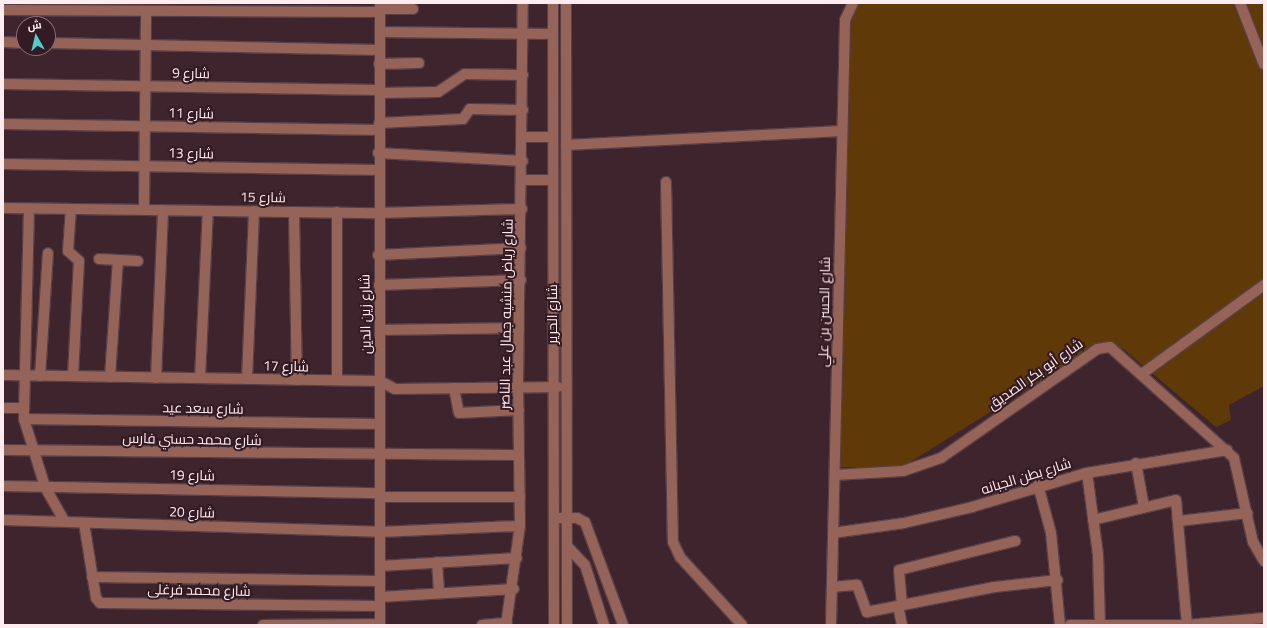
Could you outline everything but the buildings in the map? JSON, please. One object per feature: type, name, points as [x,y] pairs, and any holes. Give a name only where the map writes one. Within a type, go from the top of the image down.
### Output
[{"type":"street","name":"شارع رياض منشيه جمال عبد الناصر","points":[[506,624],[514,588],[520,526],[518,388],[523,180],[523,3]]},
{"type":"street","name":"شارع الحرير","points":[[553,3],[552,388],[554,625]]},
{"type":"street","name":"شارع الحرير","points":[[566,3],[567,625]]},
{"type":"street","name":"شارع الحسن بن علي","points":[[831,625],[845,20],[853,3]]},
{"type":"street","points":[[1240,3],[1264,64]]},
{"type":"street","points":[[3,10],[146,11],[380,8],[413,9]]},
{"type":"street","name":"شارع زين الدين","points":[[380,8],[378,153],[380,330],[380,625]]},
{"type":"street","points":[[144,210],[146,11]]},
{"type":"street","points":[[380,32],[553,34]]},
{"type":"street","points":[[3,42],[16,43]]},
{"type":"street","points":[[56,43],[380,50]]},
{"type":"street","points":[[379,64],[419,63]]},
{"type":"street","name":"شارع 9","points":[[3,84],[438,92],[466,74],[523,75]]},
{"type":"street","name":"شارع 11","points":[[3,124],[379,127],[463,119],[470,109],[523,110]]},
{"type":"street","points":[[566,145],[842,131]]},
{"type":"street","points":[[523,137],[552,137]]},
{"type":"street","points":[[378,153],[523,161]]},
{"type":"street","name":"شارع 13","points":[[3,164],[378,170]]},
{"type":"street","points":[[523,180],[552,180]]},
{"type":"street","points":[[666,182],[673,542],[680,557],[742,625]]},
{"type":"street","points":[[552,206],[566,206]]},
{"type":"street","name":"شارع 15","points":[[3,208],[378,213],[522,209]]},
{"type":"street","points":[[29,209],[24,419],[31,451],[45,487],[65,522]]},
{"type":"street","points":[[71,209],[68,251],[79,261],[73,376]]},
{"type":"street","points":[[156,378],[164,210]]},
{"type":"street","points":[[200,378],[208,211]]},
{"type":"street","points":[[247,379],[254,211]]},
{"type":"street","points":[[294,212],[297,380]]},
{"type":"street","points":[[337,380],[338,212]]},
{"type":"street","points":[[552,225],[566,225]]},
{"type":"street","points":[[378,255],[521,248]]},
{"type":"street","points":[[40,376],[48,253]]},
{"type":"street","points":[[99,259],[138,261]]},
{"type":"street","points":[[110,377],[118,260]]},
{"type":"street","points":[[379,285],[520,280]]},
{"type":"street","points":[[1143,373],[1264,285]]},
{"type":"street","points":[[380,330],[519,328]]},
{"type":"street","name":"شارع أبو بكر الصديق","points":[[835,475],[903,471],[941,458],[1105,346],[1116,350],[1143,373],[1227,450],[1237,465],[1253,542],[1264,561]]},
{"type":"street","name":"شارع 17","points":[[3,375],[380,381],[395,389],[566,387]]},
{"type":"street","points":[[454,388],[460,413],[518,410]]},
{"type":"street","points":[[3,408],[24,408]]},
{"type":"street","name":"شارع سعد عيد","points":[[24,419],[380,424]]},
{"type":"street","name":"شارع محمد حسني فارس","points":[[3,450],[380,455],[519,455]]},
{"type":"street","name":"شارع بطن الجبانه","points":[[833,533],[957,511],[1038,485],[1087,473],[1136,463],[1227,450]]},
{"type":"street","points":[[1136,463],[1144,507]]},
{"type":"street","points":[[1087,473],[1093,520],[1100,624]]},
{"type":"street","points":[[1038,485],[1058,580],[1060,625]]},
{"type":"street","name":"شارع 19","points":[[3,486],[380,495],[520,496]]},
{"type":"street","points":[[1093,520],[1175,500],[1179,521],[1187,625]]},
{"type":"street","points":[[1179,521],[1248,514]]},
{"type":"street","points":[[553,518],[566,518],[585,522],[623,625]]},
{"type":"street","name":"شارع 20","points":[[3,520],[380,532],[520,526]]},
{"type":"street","name":"شارع محمد فرغلى","points":[[84,523],[96,598],[100,603],[380,602]]},
{"type":"street","points":[[902,625],[899,570],[1015,541]]},
{"type":"street","points":[[567,546],[585,565],[604,625]]},
{"type":"street","points":[[380,566],[517,558]]},
{"type":"street","points":[[437,562],[439,593]]},
{"type":"street","points":[[92,577],[380,581]]},
{"type":"street","points":[[832,587],[857,585],[867,612],[995,587],[1058,580]]},
{"type":"street","points":[[380,602],[439,593],[514,588]]},
{"type":"street","points":[[1070,625],[1187,625],[1254,622],[1264,618]]},
{"type":"street","points":[[482,625],[506,624]]},
{"type":"street","points":[[263,625],[380,625]]},
{"type":"shaded area","points":[[1264,3],[1264,386],[1229,405],[1231,420],[1216,427],[1122,348],[1096,346],[899,469],[838,467],[850,4]]}]
